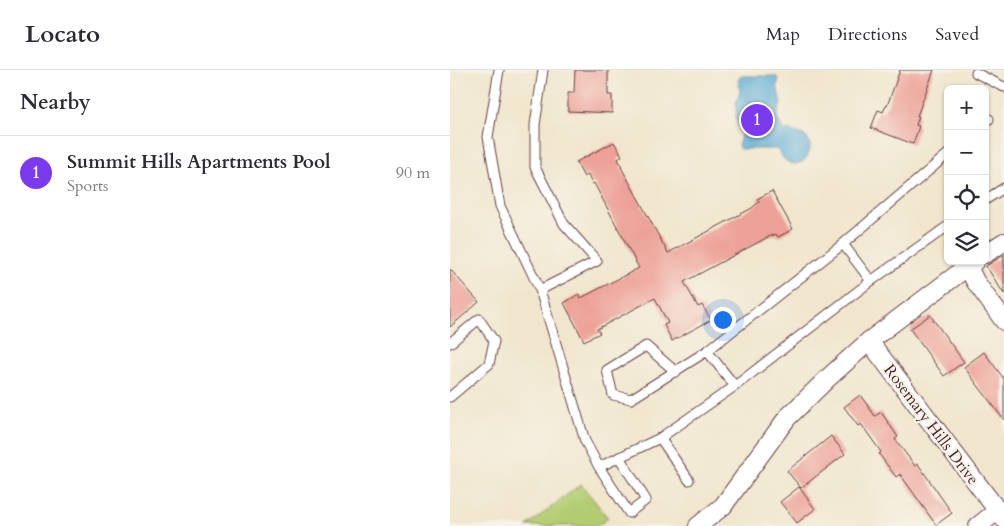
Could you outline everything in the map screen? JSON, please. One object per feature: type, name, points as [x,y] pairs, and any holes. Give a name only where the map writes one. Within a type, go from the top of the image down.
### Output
[{"type":"street","points":[[989,251],[1004,242]]},
{"type":"street","points":[[698,526],[723,506],[787,418],[828,378],[870,341],[970,265]]},
{"type":"street","points":[[971,265],[975,281],[1004,321]]},
{"type":"street","name":"Rosemary Hills Drive","points":[[870,341],[1001,515],[978,526]]},
{"type":"lane","points":[[499,70],[488,137],[500,206],[540,290],[585,441],[598,467],[629,513],[646,500],[619,457]]},
{"type":"lane","points":[[540,290],[597,261],[564,224],[535,167],[535,125],[543,70]]},
{"type":"lane","points":[[976,73],[1004,87]]},
{"type":"lane","points":[[676,372],[646,346],[607,370],[613,395],[631,399],[676,372],[707,351],[843,244],[944,157]]},
{"type":"lane","points":[[989,197],[1004,188]]},
{"type":"lane","points":[[598,467],[660,438],[736,386],[871,281],[944,229]]},
{"type":"lane","points":[[843,244],[871,281]]},
{"type":"lane","points":[[450,343],[479,319],[494,341],[489,364],[450,397]]},
{"type":"lane","points":[[707,351],[736,386]]},
{"type":"lane","points":[[660,438],[689,480]]},
{"type":"green space","points":[[581,484],[608,518],[597,526],[527,526]]},
{"type":"water","points":[[740,76],[775,76],[779,79],[777,85],[781,103],[777,118],[783,129],[803,135],[809,141],[810,147],[807,158],[798,164],[792,164],[782,157],[777,149],[740,149],[738,146],[741,135],[736,118],[736,103],[740,91],[738,81]]},
{"type":"building","points":[[575,70],[608,70],[608,95],[612,95],[612,113],[568,111],[568,93],[574,93]]},
{"type":"building","points":[[900,70],[934,70],[917,116],[919,116],[916,125],[919,126],[913,144],[871,128],[878,110],[883,112],[887,106]]},
{"type":"building","points":[[614,142],[622,156],[618,159],[621,167],[668,253],[752,208],[759,202],[757,199],[772,191],[793,229],[778,237],[776,234],[768,237],[684,282],[698,307],[702,305],[711,320],[672,341],[664,325],[668,323],[655,298],[597,329],[600,333],[584,341],[564,303],[579,294],[581,298],[639,268],[594,183],[592,184],[588,175],[584,177],[576,162]]},
{"type":"building","points":[[1004,255],[1004,294],[986,266]]},
{"type":"building","points":[[450,269],[479,302],[450,327]]},
{"type":"building","points":[[930,315],[964,362],[944,376],[910,329]]},
{"type":"building","points":[[984,352],[1004,379],[1004,420],[964,367]]},
{"type":"building","points":[[860,395],[875,416],[881,412],[898,437],[895,439],[915,466],[918,464],[952,513],[936,525],[900,474],[896,477],[879,454],[881,452],[861,424],[858,426],[844,407]]},
{"type":"building","points":[[831,436],[845,454],[801,488],[787,471]]},
{"type":"building","points":[[799,487],[815,509],[797,523],[780,502]]},
{"type":"place","name":"Summit Hills Apartments Pool","points":[[757,120]]}]
